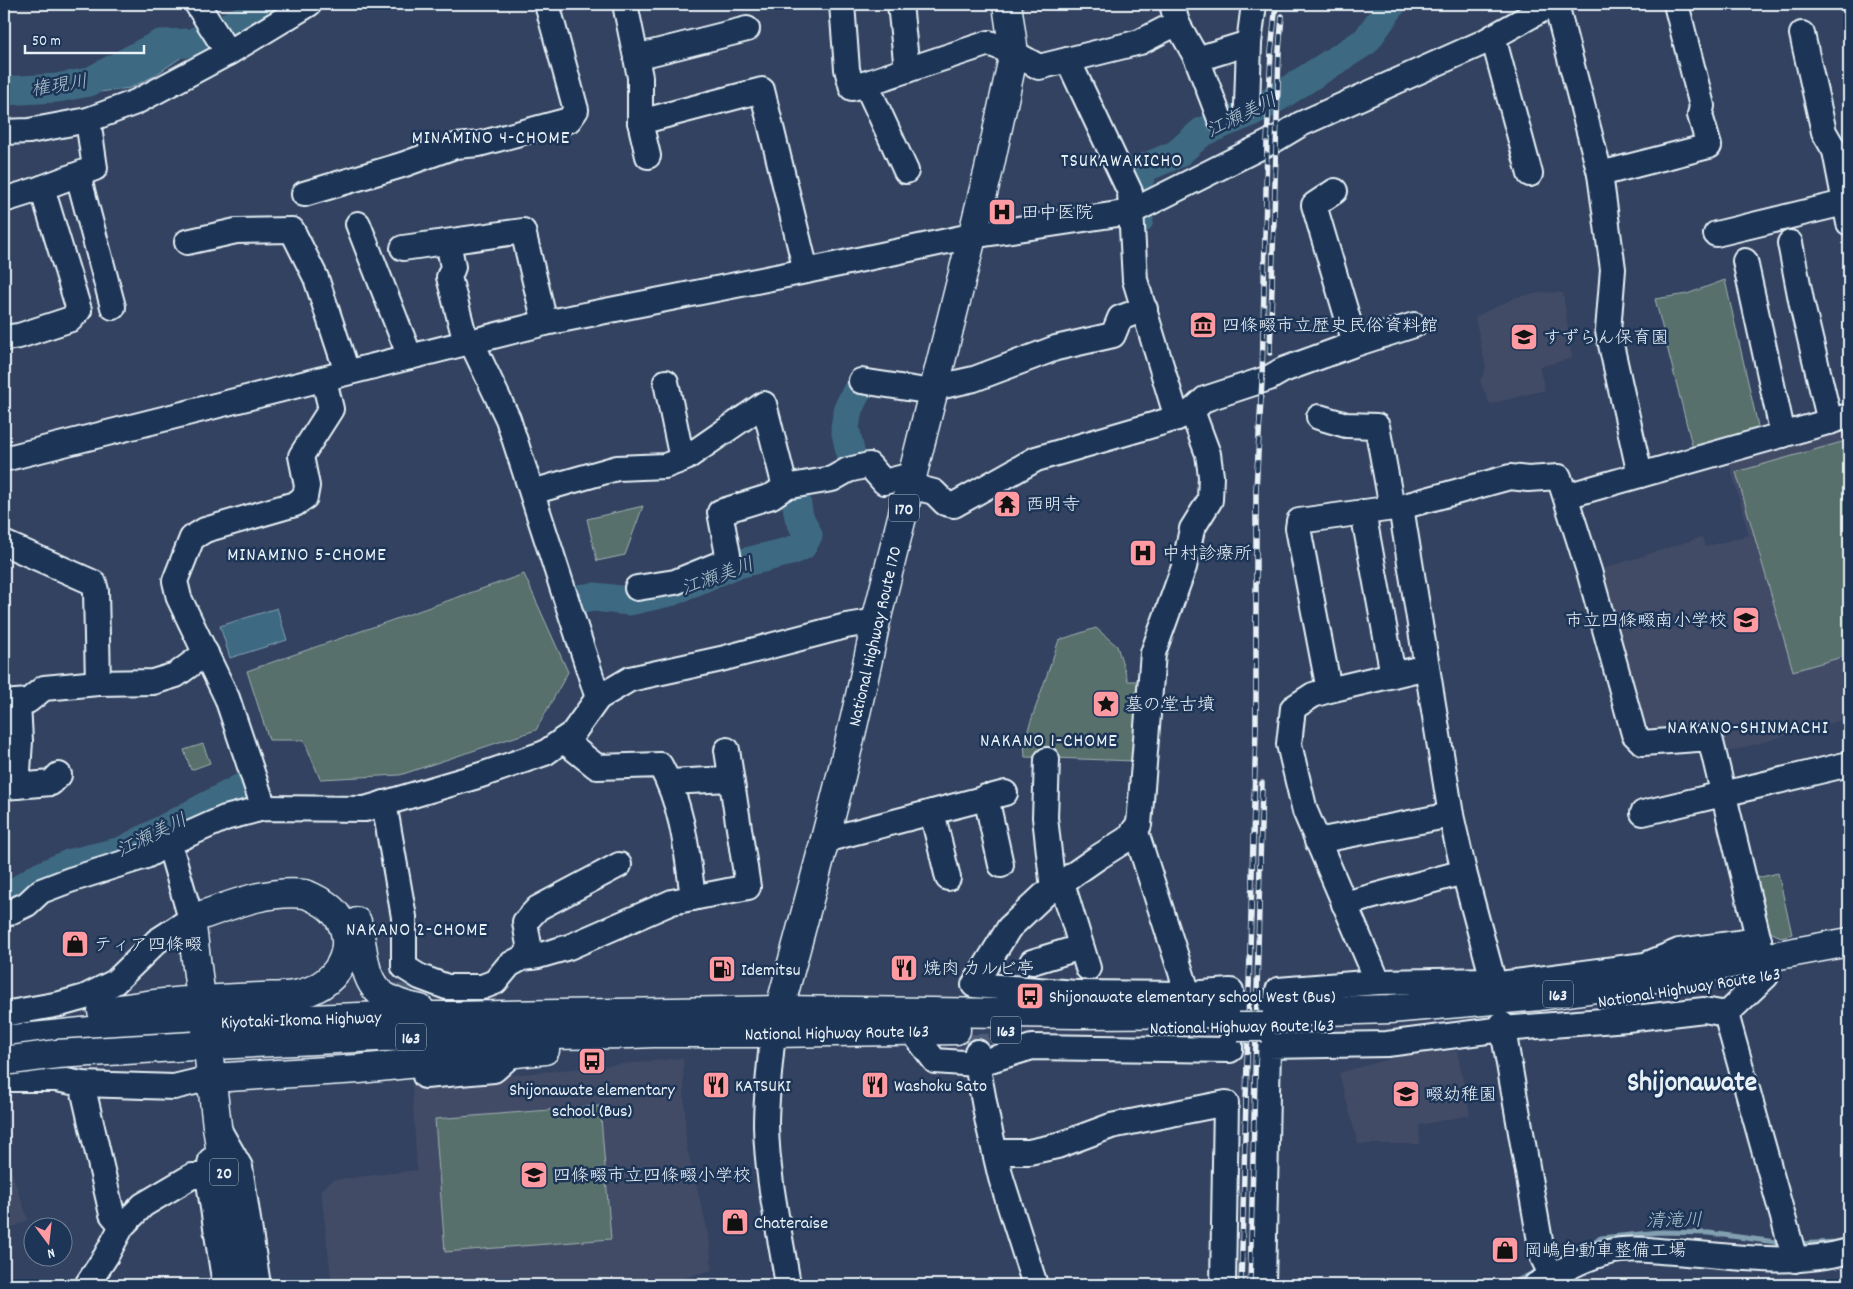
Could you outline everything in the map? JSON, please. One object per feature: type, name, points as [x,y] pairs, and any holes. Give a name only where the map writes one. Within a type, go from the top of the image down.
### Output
[{"type":"main road","name":"National Highway Route 170","points":[[776,1022],[825,840],[862,691],[876,621],[989,169],[1014,53],[1007,4]]},
{"type":"main road","points":[[190,919],[234,892],[268,880],[294,876],[317,878],[346,898],[355,914],[369,979],[382,995],[400,1005],[453,1016]]},
{"type":"main road","name":"163","points":[[4,1031],[68,1016],[198,1033],[291,996],[313,990],[328,980],[339,968],[346,950],[346,931],[338,915],[327,904],[307,895],[275,893],[190,919]]},
{"type":"main road","name":"20","points":[[190,919],[198,1033],[217,1126],[258,1285]]},
{"type":"main road","name":"National Highway Route 163","points":[[776,1022],[912,1031],[1253,1023],[1540,996],[1611,986],[1849,942]]},
{"type":"main road","name":"National Highway Route 163","points":[[1763,958],[1849,959]]},
{"type":"main road","name":"National Highway Route 163","points":[[630,1034],[776,1022],[1076,1004],[1253,1023]]},
{"type":"main road","name":"Kiyotaki-Ikoma Highway","points":[[8,1075],[57,1054],[198,1033],[384,1016],[776,1022]]},
{"type":"main road","name":"Kiyotaki-Ikoma Highway","points":[[4,1040],[140,1026],[198,1033],[386,1037],[630,1034]]},
{"type":"main road","points":[[198,1033],[359,1069],[565,1048],[630,1034]]},
{"type":"street","points":[[196,4],[219,40]]},
{"type":"street","points":[[4,132],[29,131],[88,120],[136,102],[219,40],[309,4]]},
{"type":"street","points":[[304,194],[455,146],[479,144],[569,120],[576,110],[547,4]]},
{"type":"street","points":[[625,4],[640,77],[640,122],[648,156]]},
{"type":"street","points":[[842,4],[847,69],[852,88],[989,43],[1014,53],[1038,67],[1140,42],[1175,13],[1197,59],[1220,119]]},
{"type":"street","points":[[900,4],[907,70]]},
{"type":"street","points":[[1247,106],[1249,43],[1254,4]]},
{"type":"street","points":[[4,459],[545,323],[971,236],[1131,212],[1276,139],[1301,124],[1493,37],[1552,4]]},
{"type":"street","points":[[1556,4],[1600,174],[1613,269],[1608,331],[1640,475]]},
{"type":"street","points":[[1600,174],[1709,146],[1700,115],[1702,106],[1676,4]]},
{"type":"street","points":[[636,57],[747,29]]},
{"type":"street","points":[[1716,234],[1846,199],[1835,151],[1824,132],[1802,34]]},
{"type":"street","points":[[1493,37],[1530,174]]},
{"type":"street","points":[[1197,59],[1249,43]]},
{"type":"street","points":[[1068,60],[1130,192],[1135,280],[1144,309],[1185,414],[1208,454],[1211,476],[1210,500],[1192,529],[1184,567],[1153,653],[1139,825],[1127,839],[1057,886],[1009,928],[975,992],[1076,1004],[1231,991],[1253,1023],[1262,1285]]},
{"type":"street","points":[[866,84],[906,171]]},
{"type":"street","points":[[640,122],[762,90],[806,271]]},
{"type":"street","points":[[4,200],[96,168],[88,120]]},
{"type":"street","points":[[78,175],[113,307]]},
{"type":"street","points":[[4,338],[19,336],[71,319],[79,310],[42,188]]},
{"type":"street","points":[[1335,191],[1314,205],[1355,344]]},
{"type":"street","points":[[358,224],[410,356]]},
{"type":"street","points":[[187,242],[236,231],[292,230],[316,278],[347,372]]},
{"type":"street","points":[[403,248],[523,231],[545,323]]},
{"type":"street","points":[[448,242],[453,266],[449,277],[468,342],[508,419],[598,698]]},
{"type":"street","points":[[1566,496],[1839,419],[1802,305],[1790,243]]},
{"type":"street","points":[[1745,261],[1783,435]]},
{"type":"street","points":[[861,381],[933,390],[974,378],[1056,348],[1113,335],[1120,318],[1144,309]]},
{"type":"street","points":[[637,588],[675,582],[729,560],[720,512],[772,496],[785,488],[832,479],[848,470],[869,465],[884,482],[911,481],[934,492],[945,503],[954,505],[1036,458],[1185,414],[1205,400],[1269,378],[1283,370],[1355,344],[1414,325]]},
{"type":"street","points":[[264,808],[227,698],[179,598],[175,581],[192,538],[205,530],[295,504],[304,497],[307,486],[301,456],[331,409],[324,380]]},
{"type":"street","points":[[666,382],[682,459]]},
{"type":"street","points":[[532,492],[617,468],[665,466],[682,459],[764,404],[785,488]]},
{"type":"street","points":[[1319,417],[1346,425],[1377,426],[1396,507],[1427,667],[1451,815],[1464,872],[1497,985]]},
{"type":"street","points":[[1329,690],[1298,521],[1396,507],[1510,477],[1528,480],[1560,477],[1634,734],[1643,743],[1710,738],[1763,958],[1726,1014],[1793,1250]]},
{"type":"street","points":[[1364,512],[1392,675]]},
{"type":"street","points":[[4,537],[94,583],[96,591],[98,683]]},
{"type":"street","points":[[4,914],[27,904],[41,891],[146,856],[169,842],[225,818],[264,808],[365,809],[481,776],[545,753],[573,733],[598,698],[630,679],[846,626],[876,621]]},
{"type":"street","points":[[59,774],[51,783],[10,787],[20,741],[11,702],[28,701],[44,688],[98,683],[153,682],[176,676],[206,653]]},
{"type":"street","points":[[1378,982],[1305,811],[1289,744],[1294,708],[1313,695],[1329,690],[1427,667]]},
{"type":"street","points":[[563,740],[597,767],[660,765],[670,782],[682,822],[694,898]]},
{"type":"street","points":[[384,803],[404,917],[404,967],[420,977],[447,987],[482,987],[495,982],[509,965],[522,958],[569,946],[672,902],[748,887],[727,750]]},
{"type":"street","points":[[1032,962],[1085,958],[1057,886],[1045,817],[1047,760]]},
{"type":"street","points":[[1643,814],[1849,764]]},
{"type":"street","points":[[670,782],[730,779]]},
{"type":"street","points":[[825,840],[996,795],[1001,865]]},
{"type":"street","points":[[932,812],[948,878]]},
{"type":"street","points":[[1317,841],[1451,815]]},
{"type":"street","points":[[1135,829],[1188,994]]},
{"type":"street","points":[[4,1014],[60,1004],[85,997],[114,982],[157,941],[190,919],[169,842]]},
{"type":"street","points":[[531,957],[525,922],[538,908],[619,865]]},
{"type":"street","points":[[1344,904],[1464,872]]},
{"type":"street","points":[[912,1031],[935,1060],[977,1058],[1032,1047],[1230,1050],[1278,990],[1378,982],[1497,985],[1645,965],[1679,951],[1763,958]]},
{"type":"street","points":[[1253,1023],[1387,1044],[1502,1027],[1627,1019],[1704,1010],[1726,1014]]},
{"type":"street","points":[[776,1022],[768,1081],[766,1125],[770,1177],[788,1285]]},
{"type":"street","points":[[1502,1027],[1545,1272],[1610,1252],[1637,1250],[1793,1250],[1831,1256],[1849,1251]]},
{"type":"street","points":[[4,1053],[8,1075],[56,1079],[82,1084],[174,1087],[198,1033]]},
{"type":"street","points":[[386,1079],[494,1070],[512,1054]]},
{"type":"street","points":[[977,1058],[994,1152],[1035,1285]]},
{"type":"street","points":[[82,1084],[112,1214],[122,1226]]},
{"type":"street","points":[[994,1152],[1029,1152],[1057,1146],[1111,1126],[1226,1103],[1224,1285]]},
{"type":"street","points":[[217,1126],[208,1176],[225,1285]]},
{"type":"street","points":[[87,1285],[106,1256],[122,1226],[143,1205],[192,1176],[208,1176]]},
{"type":"shaded area","points":[[166,38],[184,40],[189,52],[154,76],[130,88],[92,93],[85,79]]},
{"type":"shaded area","name":"すずらん保育園","points":[[1546,292],[1563,293],[1572,358],[1539,367],[1545,390],[1490,404],[1480,381],[1486,368],[1475,317],[1517,297]]},
{"type":"shaded area","points":[[1849,427],[1849,718],[1724,753],[1661,731],[1642,722],[1596,571],[1702,537],[1705,547],[1749,535],[1729,462]]},
{"type":"shaded area","points":[[277,608],[287,640],[230,658],[220,626]]},
{"type":"shaded area","name":"畷幼稚園","points":[[1457,1051],[1470,1115],[1419,1125],[1420,1144],[1358,1144],[1339,1073],[1404,1055]]},
{"type":"shaded area","name":"四條畷市立四條畷小学校","points":[[683,1058],[686,1144],[709,1237],[712,1270],[659,1285],[332,1285],[321,1190],[333,1180],[417,1170],[412,1085]]},
{"type":"shaded area","points":[[4,1149],[27,1216],[22,1216],[22,1223],[4,1231]]},
{"type":"green space","points":[[1725,280],[1760,435],[1694,453],[1655,299],[1687,294]]},
{"type":"green space","points":[[1849,440],[1849,655],[1793,671],[1736,472]]},
{"type":"green space","points":[[643,506],[625,555],[597,561],[587,519]]},
{"type":"green space","points":[[524,574],[568,672],[536,730],[400,775],[320,779],[304,740],[269,740],[247,671]]},
{"type":"green space","points":[[1096,628],[1117,646],[1128,681],[1142,681],[1135,761],[1025,757],[1024,741],[1059,640]]},
{"type":"green space","points":[[203,744],[210,763],[191,770],[184,750]]},
{"type":"green space","points":[[1778,873],[1792,934],[1781,937],[1770,932],[1757,878]]},
{"type":"green space","points":[[600,1106],[611,1239],[445,1252],[435,1119]]},
{"type":"waterway","name":"権現川","points":[[4,91],[57,88],[89,82],[160,44],[192,43],[277,4]]},
{"type":"waterway","name":"江瀬美川","points":[[1139,220],[1138,182],[1144,168],[1177,154],[1202,132],[1259,109],[1366,41],[1392,4]]},
{"type":"waterway","name":"江瀬美川","points":[[853,465],[845,428],[848,409],[860,385]]},
{"type":"waterway","name":"江瀬美川","points":[[570,600],[595,597],[629,601],[673,591],[734,565],[791,551],[802,546],[808,535],[799,517],[794,489]]},
{"type":"waterway","name":"江瀬美川","points":[[4,899],[37,878],[71,863],[122,851],[241,788]]},
{"type":"waterway","name":"清滝川","points":[[1551,1263],[1601,1238],[1660,1232],[1709,1233],[1783,1243]]},
{"type":"waterway","name":"清滝川","points":[[1797,1244],[1836,1242],[1849,1239]]},
{"type":"waterway","name":"清滝川","points":[[1509,1285],[1533,1273]]},
{"type":"tunnel","points":[[386,1079],[404,967]]},
{"type":"tunnel","points":[[976,998],[977,1052]]},
{"type":"railway","points":[[1241,1285],[1256,728],[1256,490],[1262,381],[1267,143],[1271,52],[1276,4]]},
{"type":"railway","points":[[1270,353],[1279,51],[1282,16]]},
{"type":"railway","points":[[1250,1285],[1262,783]]},
{"type":"place","name":"田中医院","points":[[1002,212]]},
{"type":"place","name":"四條畷市立歴史民俗資料館","points":[[1203,325]]},
{"type":"place","name":"すずらん保育園","points":[[1524,337]]},
{"type":"place","name":"西明寺","points":[[1007,504]]},
{"type":"place","name":"中村診療所","points":[[1143,553]]},
{"type":"place","name":"市立四條畷南小学校","points":[[1746,620]]},
{"type":"place","name":"墓の堂古墳","points":[[1106,704]]},
{"type":"place","name":"ティア四條畷","points":[[75,944]]},
{"type":"place","name":"焼肉 カルビ亭","points":[[904,968]]},
{"type":"place","name":"Idemitsu","points":[[722,969]]},
{"type":"place","name":"Shijonawate elementary school West (Bus)","points":[[1030,996]]},
{"type":"place","name":"Shijonawate elementary school (Bus)","points":[[592,1061]]},
{"type":"place","name":"KATSUKI","points":[[716,1085]]},
{"type":"place","name":"Washoku Sato","points":[[875,1085]]},
{"type":"place","name":"畷幼稚園","points":[[1406,1094]]},
{"type":"place","name":"四條畷市立四條畷小学校","points":[[534,1175]]},
{"type":"place","name":"Chateraise","points":[[735,1222]]},
{"type":"place","name":"岡嶋自動車整備工場","points":[[1505,1250]]},
{"type":"district","name":"MINAMINO 4-CHOME","points":[[491,136]]},
{"type":"district","name":"TSUKAWAKICHO","points":[[1122,159]]},
{"type":"district","name":"MINAMINO 5-CHOME","points":[[307,553]]},
{"type":"district","name":"NAKANO-SHINMACHI","points":[[1748,726]]},
{"type":"district","name":"NAKANO 1-CHOME","points":[[1049,739]]},
{"type":"district","name":"NAKANO 2-CHOME","points":[[417,928]]},
{"type":"district","name":"Shijonawate","points":[[1692,1080]]}]
